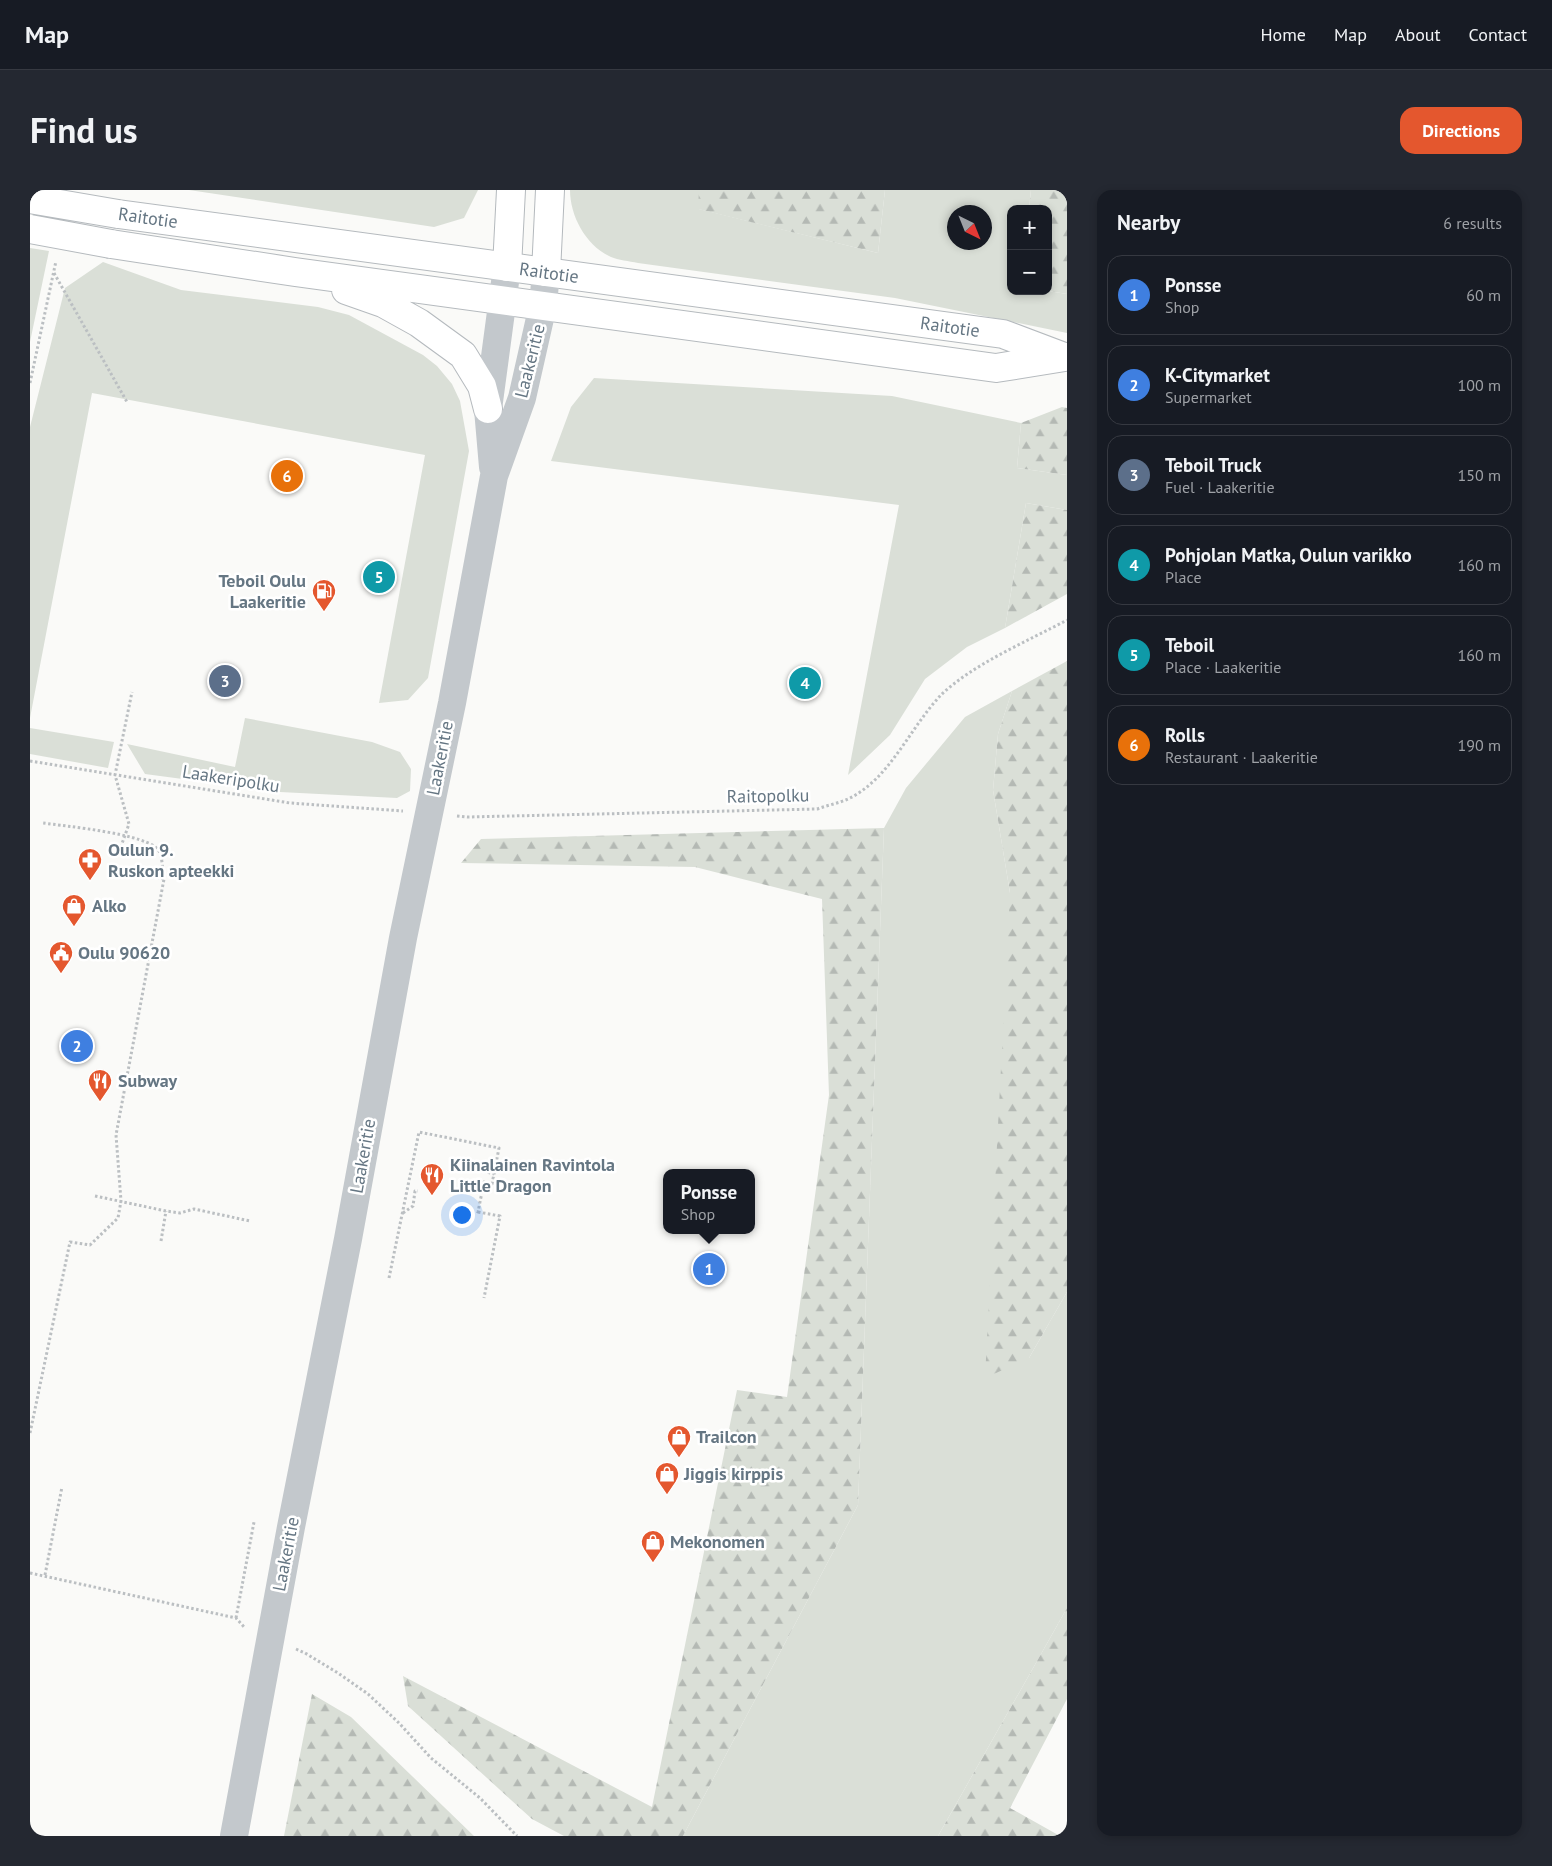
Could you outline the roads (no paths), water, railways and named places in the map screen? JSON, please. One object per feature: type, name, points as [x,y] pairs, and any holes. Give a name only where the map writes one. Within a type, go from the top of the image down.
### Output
[{"type":"main road","points":[[507,267],[511,190]]},
{"type":"main road","points":[[546,272],[550,190]]},
{"type":"main road","name":"Raitotie","points":[[30,199],[118,214],[1003,334],[1066,357]]},
{"type":"main road","name":"Raitotie","points":[[30,229],[112,244],[295,272],[996,368],[1066,357]]},
{"type":"main road","points":[[295,272],[382,303],[426,329],[463,355],[482,386],[488,409]]},
{"type":"street","name":"Laakeritie","points":[[494,476],[488,409],[507,267]]},
{"type":"street","name":"Laakeritie","points":[[234,1836],[289,1537],[348,1239],[403,938],[430,813],[494,476],[522,398],[543,306],[546,272]]},
{"type":"place","name":"Rolls","points":[[287,476]]},
{"type":"place","name":"Teboil","points":[[379,577]]},
{"type":"place","name":"Teboil Oulu Laakeritie","points":[[324,612]]},
{"type":"place","name":"Teboil Truck","points":[[225,681]]},
{"type":"place","name":"Pohjolan Matka, Oulun varikko","points":[[805,683]]},
{"type":"place","name":"Oulun 9. Ruskon apteekki","points":[[90,881]]},
{"type":"place","name":"Alko","points":[[74,927]]},
{"type":"place","name":"Oulu 90620","points":[[61,974]]},
{"type":"place","name":"K-Citymarket","points":[[77,1046]]},
{"type":"place","name":"Subway","points":[[100,1102]]},
{"type":"place","name":"Kiinalainen Ravintola Little Dragon","points":[[432,1196]]},
{"type":"place","name":"Ponsse","points":[[709,1269]]},
{"type":"place","name":"Trailcon","points":[[679,1458]]},
{"type":"place","name":"Jiggis kirppis","points":[[667,1495]]},
{"type":"place","name":"Mekonomen","points":[[653,1563]]}]
